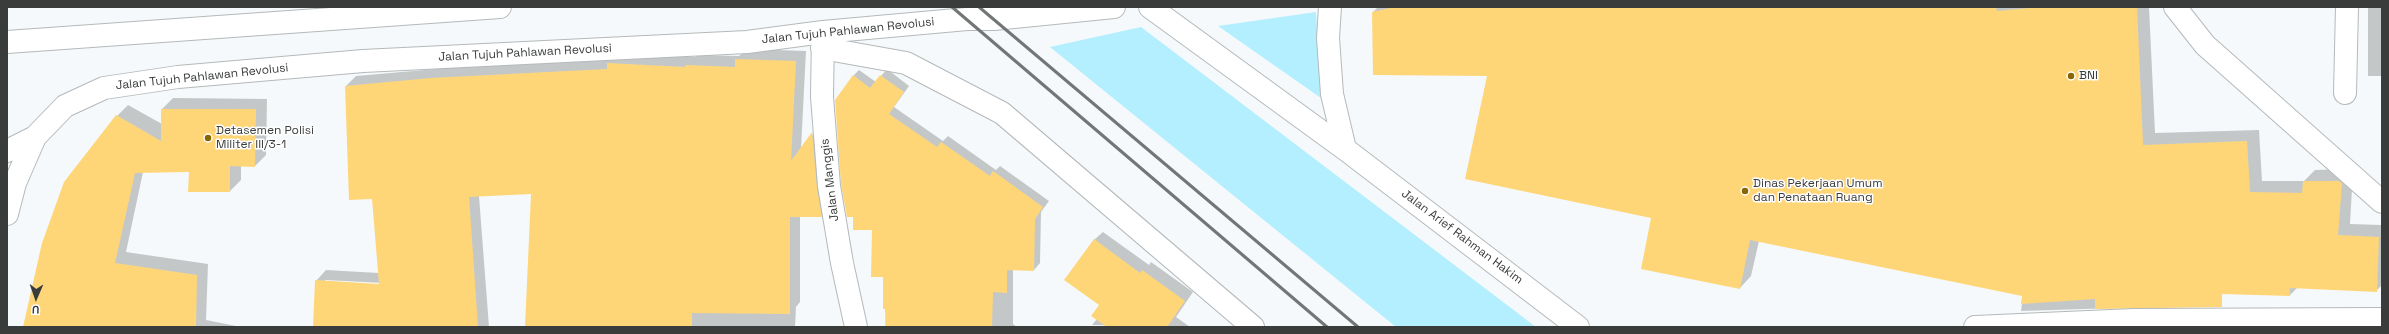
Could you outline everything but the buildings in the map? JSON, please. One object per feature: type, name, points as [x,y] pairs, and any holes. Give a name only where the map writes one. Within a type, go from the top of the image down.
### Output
[{"type":"main road","points":[[7,42],[500,7]]},
{"type":"main road","name":"Jalan Tujuh Pahlawan Revolusi","points":[[7,214],[15,182],[34,137],[65,106],[104,88],[178,77],[363,61],[747,42],[823,40],[967,19],[994,20],[1114,7]]},
{"type":"main road","name":"Jalan Arief Rahman Hakim","points":[[1150,7],[1345,149],[1578,327]]},
{"type":"main road","points":[[1330,7],[1328,38],[1332,94],[1345,149]]},
{"type":"main road","points":[[2175,7],[2205,46],[2382,202]]},
{"type":"main road","points":[[2345,93],[2347,7]]},
{"type":"main road","points":[[823,40],[906,63],[1002,113],[1253,327]]},
{"type":"main road","name":"Jalan Manggis","points":[[823,40],[822,97],[829,186],[842,263],[856,327]]},
{"type":"main road","points":[[7,151],[34,137]]},
{"type":"main road","points":[[1974,327],[2134,320],[2382,319]]},
{"type":"shaded area","points":[[1316,12],[1321,98],[1218,26]]},
{"type":"shaded area","points":[[1141,27],[1536,327],[1396,327],[1050,47]]},
{"type":"railway","points":[[952,7],[1327,327]]},
{"type":"railway","points":[[979,7],[1358,327]]},
{"type":"place","name":"BNI","points":[[2071,76]]},
{"type":"place","name":"Detasemen Polisi Militer III/3-1","points":[[208,138]]},
{"type":"place","name":"Dinas Pekerjaan Umum dan Penataan Ruang","points":[[1745,191]]}]
